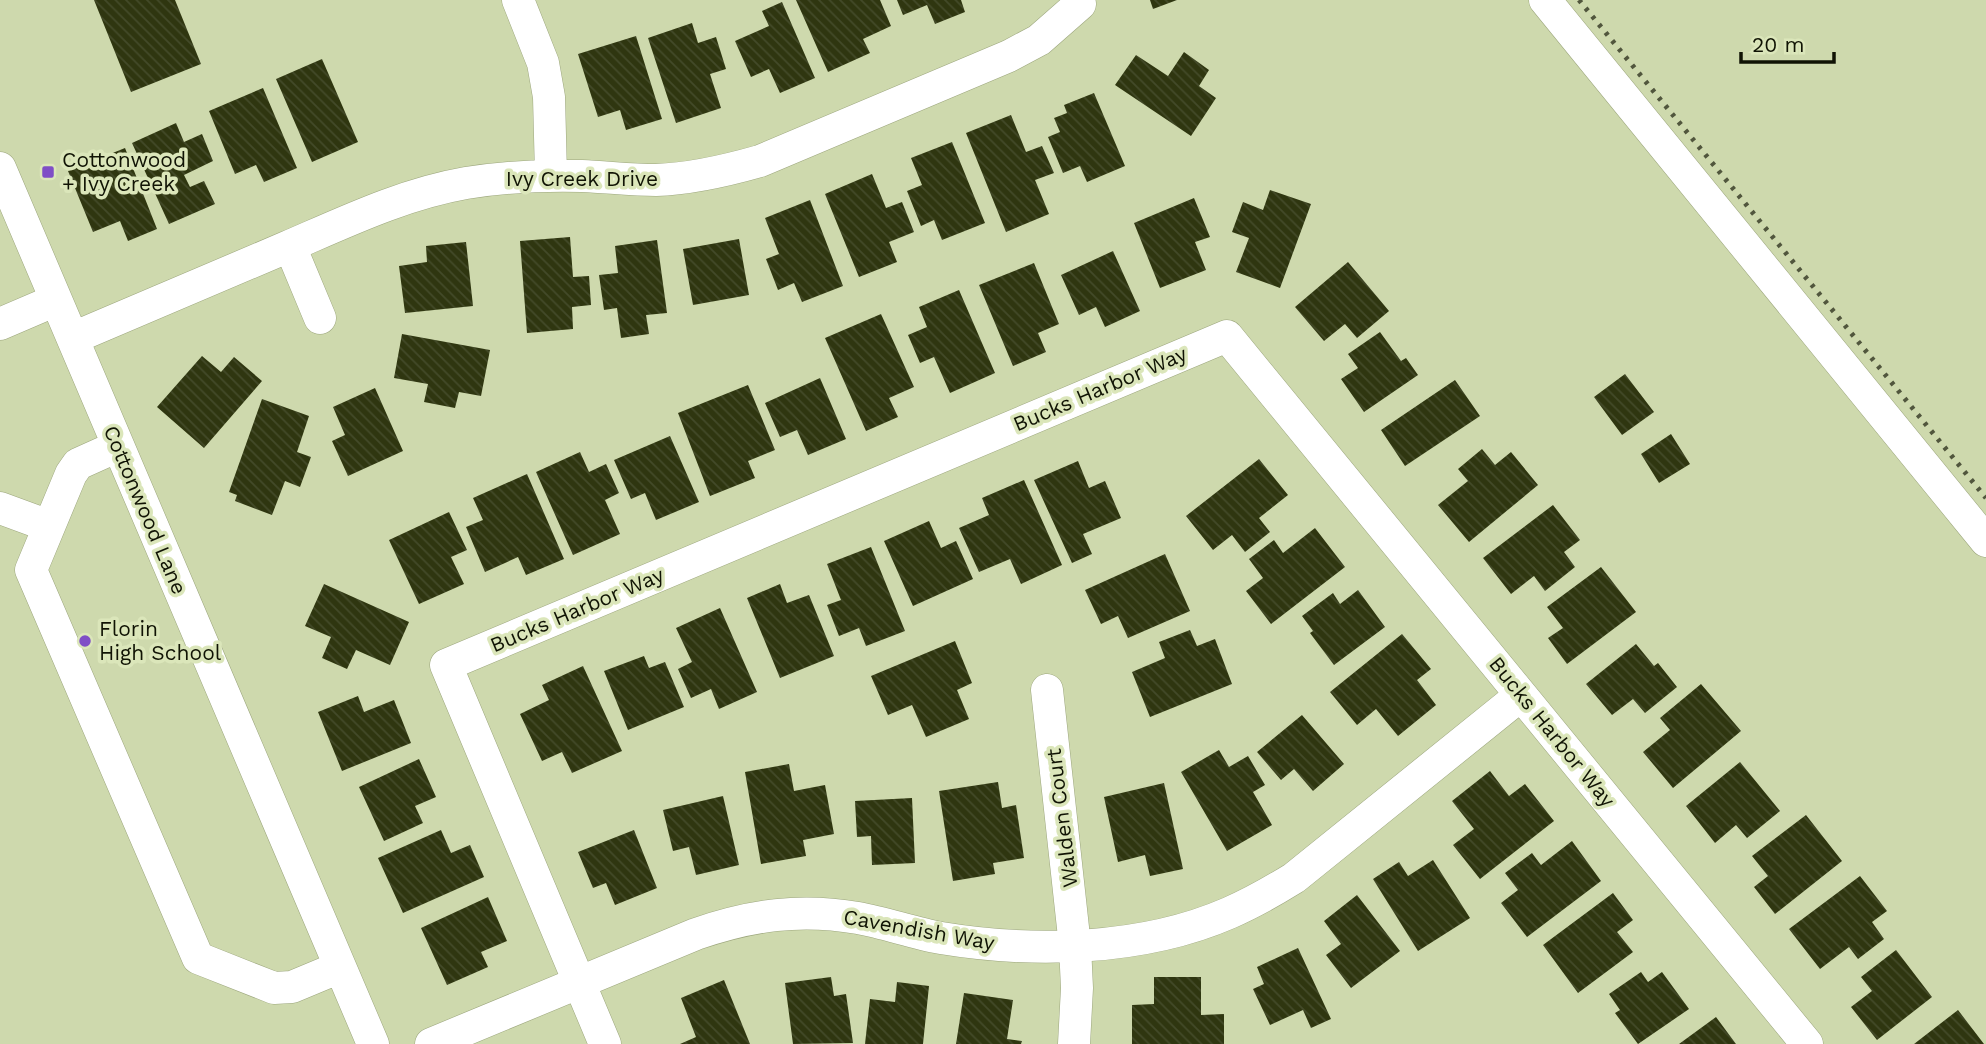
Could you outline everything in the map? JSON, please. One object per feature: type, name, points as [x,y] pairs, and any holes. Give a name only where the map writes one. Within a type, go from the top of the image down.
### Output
[{"type":"street","points":[[518,0],[542,63],[549,97],[551,175]]},
{"type":"street","points":[[1545,0],[1986,541]]},
{"type":"street","name":"Ivy Creek Drive","points":[[73,338],[359,216],[428,192],[498,179],[551,175],[658,180],[704,175],[760,161],[1009,56],[1039,40],[1080,4]]},
{"type":"street","name":"Cottonwood Lane","points":[[0,168],[373,1044]]},
{"type":"street","points":[[289,246],[320,318]]},
{"type":"street","points":[[0,324],[56,300]]},
{"type":"street","name":"Bucks Harbor Way","points":[[579,983],[446,665],[1227,335],[1807,1044]]},
{"type":"street","points":[[118,446],[78,464],[71,474],[31,570],[198,958],[274,988],[292,987],[340,967]]},
{"type":"street","points":[[0,508],[49,526]]},
{"type":"street","name":"Walden Court","points":[[1047,690],[1075,946],[1077,988],[1074,1044]]},
{"type":"street","name":"Cavendish Way","points":[[431,1044],[696,934],[727,923],[760,916],[827,914],[861,919],[940,938],[1021,946],[1075,946],[1154,936],[1191,927],[1261,898],[1294,878],[1521,695]]},
{"type":"street","points":[[579,983],[605,1044]]},
{"type":"building","points":[[94,0],[175,0],[201,64],[131,92]]},
{"type":"building","points":[[796,0],[880,0],[891,26],[863,39],[870,53],[828,72]]},
{"type":"building","points":[[897,0],[961,0],[965,12],[935,24],[927,5],[903,15]]},
{"type":"building","points":[[1150,0],[1177,0],[1153,9]]},
{"type":"building","points":[[782,2],[815,78],[780,93],[769,69],[751,77],[735,41],[769,26],[762,11]]},
{"type":"building","points":[[692,23],[698,43],[716,37],[726,69],[710,74],[721,108],[676,123],[648,38]]},
{"type":"building","points":[[636,36],[662,119],[626,130],[620,110],[598,117],[578,54]]},
{"type":"building","points":[[1184,52],[1209,70],[1199,86],[1216,98],[1191,136],[1115,85],[1136,55],[1168,76]]},
{"type":"building","points":[[322,59],[358,142],[312,162],[276,79]]},
{"type":"building","points":[[263,88],[297,168],[264,182],[256,165],[235,174],[209,111]]},
{"type":"building","points":[[1094,93],[1125,166],[1087,182],[1080,166],[1063,173],[1048,137],[1060,132],[1054,118],[1067,113],[1064,105]]},
{"type":"building","points":[[1011,115],[1026,152],[1042,146],[1054,173],[1035,180],[1049,214],[1006,232],[966,133]]},
{"type":"building","points":[[176,123],[184,142],[202,134],[213,161],[184,175],[190,187],[204,181],[215,204],[169,224],[132,143]]},
{"type":"building","points":[[952,142],[985,223],[942,240],[934,220],[921,226],[907,191],[922,185],[911,158]]},
{"type":"building","points":[[125,148],[157,229],[128,241],[120,221],[93,232],[68,171]]},
{"type":"building","points":[[872,174],[886,208],[902,202],[914,232],[889,242],[897,262],[859,277],[825,194]]},
{"type":"building","points":[[1270,190],[1311,204],[1280,288],[1236,272],[1249,238],[1232,232],[1243,202],[1263,210]]},
{"type":"building","points":[[1194,198],[1210,237],[1195,242],[1206,270],[1160,288],[1134,223]]},
{"type":"building","points":[[810,200],[843,286],[802,302],[794,283],[778,290],[766,259],[779,254],[765,218]]},
{"type":"building","points":[[570,237],[573,277],[589,276],[591,305],[572,307],[573,329],[527,333],[520,241]]},
{"type":"building","points":[[739,239],[749,295],[693,305],[683,249]]},
{"type":"building","points":[[657,240],[667,313],[646,315],[649,334],[621,338],[617,308],[604,310],[599,275],[618,273],[615,246]]},
{"type":"building","points":[[466,242],[473,306],[405,313],[399,266],[427,262],[426,246]]},
{"type":"building","points":[[1113,251],[1140,311],[1105,327],[1096,307],[1079,315],[1061,275]]},
{"type":"building","points":[[1348,262],[1389,311],[1357,338],[1345,324],[1324,341],[1295,307]]},
{"type":"building","points":[[1034,263],[1059,324],[1038,333],[1046,352],[1013,366],[979,285]]},
{"type":"building","points":[[959,290],[995,373],[950,393],[934,357],[920,363],[908,335],[927,327],[919,307]]},
{"type":"building","points":[[881,314],[914,387],[889,398],[898,417],[866,431],[825,338]]},
{"type":"building","points":[[1380,332],[1401,361],[1406,358],[1418,375],[1364,412],[1341,379],[1358,368],[1348,354]]},
{"type":"building","points":[[402,334],[490,350],[481,396],[459,392],[455,408],[424,402],[428,384],[394,378]]},
{"type":"building","points":[[202,356],[221,372],[234,357],[262,381],[204,448],[157,407]]},
{"type":"building","points":[[1625,374],[1654,412],[1622,435],[1594,397]]},
{"type":"building","points":[[820,378],[846,439],[808,455],[797,430],[780,437],[765,403]]},
{"type":"building","points":[[1455,380],[1480,416],[1405,466],[1381,430]]},
{"type":"building","points":[[748,385],[775,450],[748,461],[755,478],[710,496],[678,413]]},
{"type":"building","points":[[375,388],[403,451],[348,476],[332,441],[345,435],[333,407]]},
{"type":"building","points":[[262,399],[309,416],[297,452],[311,457],[300,487],[285,481],[272,515],[235,501],[237,495],[229,492]]},
{"type":"building","points":[[1671,434],[1690,464],[1659,483],[1641,454]]},
{"type":"building","points":[[670,436],[699,502],[656,520],[645,493],[631,499],[614,460]]},
{"type":"building","points":[[1482,449],[1495,465],[1511,452],[1538,485],[1469,542],[1438,505],[1468,481],[1458,469]]},
{"type":"building","points":[[580,452],[589,472],[606,464],[619,493],[605,500],[620,534],[573,555],[536,472]]},
{"type":"building","points":[[1259,459],[1288,495],[1259,518],[1270,532],[1245,552],[1232,535],[1213,550],[1186,516]]},
{"type":"building","points":[[1078,461],[1089,488],[1105,481],[1121,518],[1083,534],[1092,554],[1072,563],[1034,480]]},
{"type":"building","points":[[527,474],[564,559],[526,575],[518,557],[485,572],[466,527],[483,520],[473,498]]},
{"type":"building","points":[[1024,480],[1062,565],[1021,584],[1010,559],[979,572],[959,528],[989,515],[982,498]]},
{"type":"building","points":[[1553,505],[1580,540],[1564,552],[1575,567],[1545,591],[1534,576],[1511,594],[1483,558]]},
{"type":"building","points":[[449,512],[467,550],[451,557],[464,584],[419,604],[389,540]]},
{"type":"building","points":[[929,521],[941,548],[956,541],[973,579],[913,606],[884,541]]},
{"type":"building","points":[[1315,528],[1345,567],[1271,624],[1246,591],[1263,578],[1249,559],[1274,540],[1283,553]]},
{"type":"building","points":[[871,547],[905,631],[866,646],[859,628],[839,636],[827,605],[841,600],[827,564]]},
{"type":"building","points":[[1165,554],[1190,611],[1128,638],[1118,616],[1101,624],[1085,590]]},
{"type":"building","points":[[1601,567],[1636,612],[1567,664],[1548,638],[1563,628],[1547,607]]},
{"type":"building","points":[[324,584],[409,622],[390,665],[356,650],[347,669],[322,658],[331,637],[305,626]]},
{"type":"building","points":[[780,584],[787,603],[809,595],[834,656],[780,678],[747,598]]},
{"type":"building","points":[[1358,590],[1385,627],[1334,665],[1310,633],[1313,631],[1302,616],[1333,593],[1340,604]]},
{"type":"building","points":[[720,608],[757,692],[719,709],[711,689],[691,698],[678,669],[692,662],[676,628]]},
{"type":"building","points":[[1190,630],[1197,646],[1215,639],[1232,684],[1150,717],[1132,672],[1165,658],[1159,642]]},
{"type":"building","points":[[1402,634],[1431,669],[1417,680],[1436,705],[1398,736],[1376,709],[1357,725],[1330,692]]},
{"type":"building","points":[[955,641],[972,683],[957,690],[969,719],[926,737],[912,705],[888,715],[871,676]]},
{"type":"building","points":[[1636,644],[1654,666],[1658,663],[1677,687],[1645,713],[1633,699],[1612,715],[1586,684]]},
{"type":"building","points":[[644,656],[649,668],[665,662],[684,707],[628,730],[604,671]]},
{"type":"building","points":[[583,666],[622,751],[572,773],[562,752],[542,761],[520,714],[549,700],[542,685]]},
{"type":"building","points":[[1701,684],[1741,731],[1673,788],[1643,752],[1670,730],[1660,718]]},
{"type":"building","points":[[358,696],[364,712],[394,700],[411,743],[342,771],[318,712]]},
{"type":"building","points":[[1302,715],[1344,764],[1313,791],[1294,769],[1281,780],[1257,752]]},
{"type":"building","points":[[1219,750],[1229,767],[1248,756],[1265,785],[1253,792],[1272,825],[1227,851],[1181,772]]},
{"type":"building","points":[[419,759],[436,797],[415,806],[423,823],[384,841],[359,787]]},
{"type":"building","points":[[1740,762],[1780,811],[1747,838],[1736,825],[1715,843],[1686,806]]},
{"type":"building","points":[[789,764],[794,791],[825,785],[834,834],[803,840],[806,856],[761,864],[745,772]]},
{"type":"building","points":[[1490,771],[1509,796],[1525,784],[1554,821],[1480,879],[1453,845],[1474,829],[1452,801]]},
{"type":"building","points":[[998,782],[1002,808],[1016,805],[1024,858],[993,863],[995,874],[953,881],[939,791]]},
{"type":"building","points":[[1164,783],[1183,869],[1150,876],[1145,855],[1118,862],[1104,797]]},
{"type":"building","points":[[723,796],[739,865],[696,875],[689,847],[673,851],[663,810]]},
{"type":"building","points":[[912,798],[915,863],[872,865],[871,836],[857,837],[855,801]]},
{"type":"building","points":[[1806,815],[1842,861],[1775,914],[1754,887],[1768,876],[1752,856]]},
{"type":"building","points":[[441,830],[451,853],[470,845],[484,877],[403,913],[378,858]]},
{"type":"building","points":[[634,830],[657,888],[615,905],[606,883],[593,888],[578,852]]},
{"type":"building","points":[[1572,841],[1601,881],[1527,937],[1501,903],[1518,890],[1505,873],[1532,853],[1541,865]]},
{"type":"building","points":[[1433,860],[1470,918],[1418,951],[1373,879],[1399,862],[1408,876]]},
{"type":"building","points":[[1860,876],[1887,911],[1872,922],[1884,939],[1858,959],[1849,947],[1820,969],[1789,929]]},
{"type":"building","points":[[1613,893],[1633,920],[1617,932],[1633,952],[1578,993],[1543,945]]},
{"type":"building","points":[[1357,895],[1400,951],[1351,988],[1326,955],[1341,944],[1324,921]]},
{"type":"building","points":[[488,897],[507,941],[481,952],[488,967],[447,985],[421,928]]},
{"type":"building","points":[[1298,948],[1331,1019],[1311,1028],[1303,1010],[1270,1025],[1253,989],[1264,984],[1257,967]]},
{"type":"building","points":[[1896,950],[1932,997],[1877,1040],[1851,1007],[1872,991],[1861,977]]},
{"type":"building","points":[[1641,972],[1648,982],[1662,972],[1689,1009],[1638,1044],[1615,1013],[1620,1010],[1609,994]]},
{"type":"building","points":[[831,977],[834,996],[846,994],[853,1043],[793,1044],[785,983]]},
{"type":"building","points":[[1154,977],[1201,977],[1201,1015],[1224,1014],[1224,1044],[1132,1044],[1132,1005],[1154,1004]]},
{"type":"building","points":[[724,980],[750,1044],[680,1044],[696,1037],[681,998]]},
{"type":"building","points":[[897,982],[929,986],[923,1044],[865,1044],[870,999],[895,1002]]},
{"type":"building","points":[[964,993],[1013,1000],[1007,1039],[1022,1041],[1021,1044],[956,1044]]},
{"type":"building","points":[[1958,1010],[1984,1044],[1914,1044]]},
{"type":"building","points":[[1716,1017],[1736,1044],[1679,1044]]},
{"type":"railway","points":[[1579,0],[1986,498]]},
{"type":"place","name":"Cottonwood + Ivy Creek","points":[[48,172]]},
{"type":"place","name":"Florin High School","points":[[85,641]]}]
